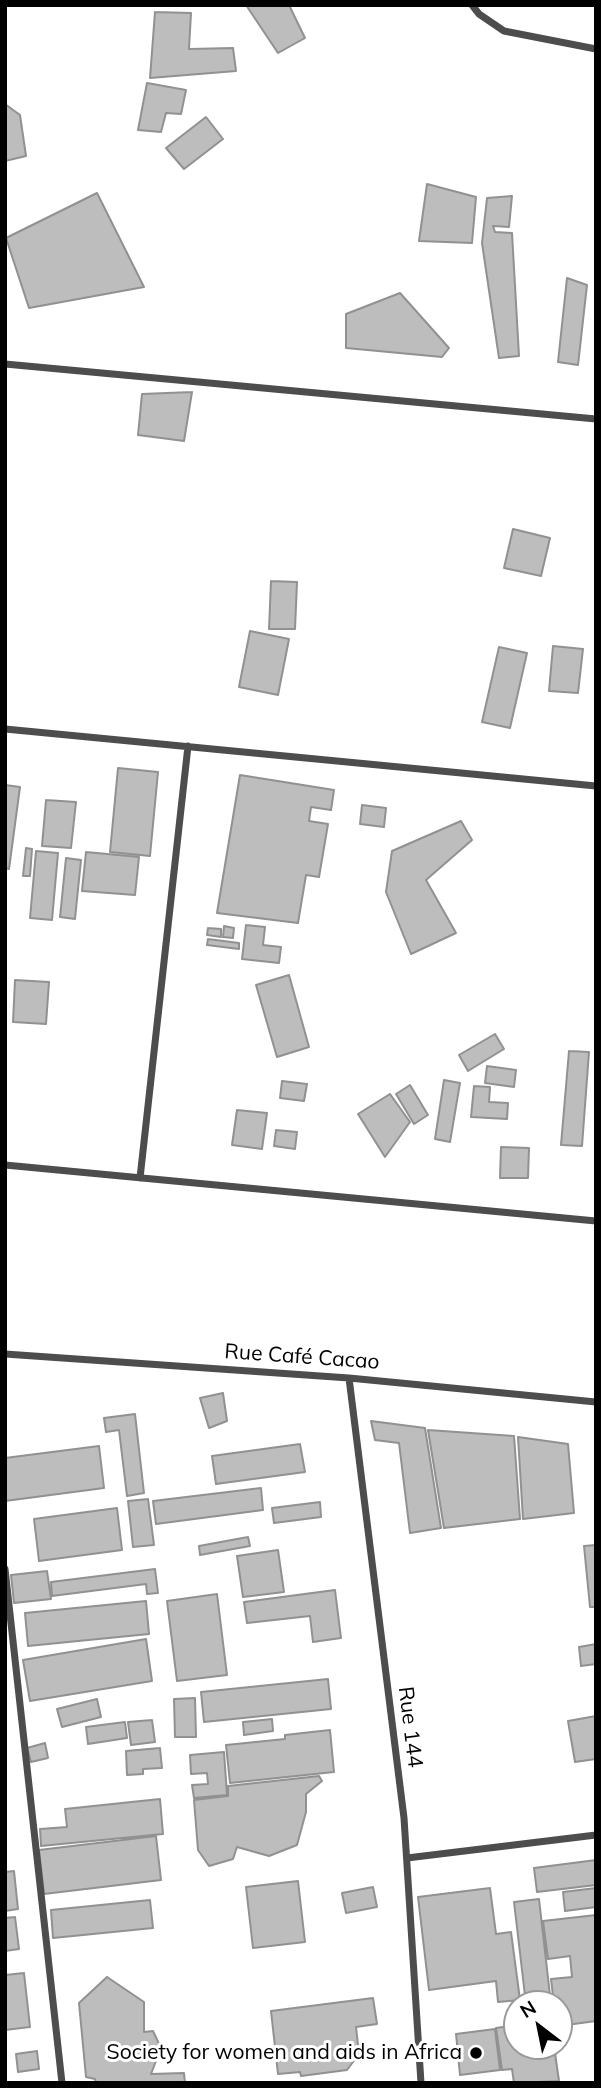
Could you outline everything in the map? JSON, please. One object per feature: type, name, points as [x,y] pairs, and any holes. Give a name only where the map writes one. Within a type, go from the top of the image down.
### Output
[{"type":"street","points":[[472,5],[479,14],[504,31],[596,49]]},
{"type":"street","points":[[5,364],[596,419]]},
{"type":"street","points":[[5,729],[596,786]]},
{"type":"street","points":[[140,1178],[188,746]]},
{"type":"street","points":[[5,1165],[596,1221]]},
{"type":"street","name":"Rue Café Cacao","points":[[5,1354],[349,1378],[596,1402]]},
{"type":"street","name":"Rue 144","points":[[349,1378],[407,1857],[421,2083]]},
{"type":"street","points":[[5,1569],[62,2083]]},
{"type":"street","points":[[407,1857],[596,1835]]},
{"type":"building","points":[[246,5],[289,5],[305,38],[278,53]]},
{"type":"building","points":[[155,12],[191,13],[189,49],[233,48],[236,71],[150,78]]},
{"type":"building","points":[[147,83],[186,90],[181,114],[166,113],[161,132],[138,130]]},
{"type":"building","points":[[5,104],[20,115],[26,156],[5,161]]},
{"type":"building","points":[[206,117],[223,139],[184,169],[166,148]]},
{"type":"building","points":[[427,184],[476,197],[472,243],[419,241]]},
{"type":"building","points":[[97,193],[144,287],[29,308],[6,238]]},
{"type":"building","points":[[512,196],[509,227],[493,226],[495,232],[512,233],[519,356],[499,358],[482,243],[487,198]]},
{"type":"building","points":[[567,278],[587,285],[578,365],[558,362]]},
{"type":"building","points":[[400,293],[449,348],[442,357],[346,348],[346,314]]},
{"type":"building","points":[[192,392],[184,441],[138,435],[142,394]]},
{"type":"building","points":[[513,529],[550,538],[541,576],[504,568]]},
{"type":"building","points":[[271,581],[297,582],[295,629],[269,629]]},
{"type":"building","points":[[250,631],[289,639],[278,695],[239,687]]},
{"type":"building","points":[[553,646],[583,649],[578,693],[549,691]]},
{"type":"building","points":[[499,647],[527,653],[510,728],[482,722]]},
{"type":"building","points":[[118,768],[158,772],[150,856],[110,852]]},
{"type":"building","points":[[240,775],[334,790],[331,810],[311,807],[309,821],[328,824],[319,877],[306,875],[298,923],[217,913]]},
{"type":"building","points":[[5,785],[20,787],[9,869],[5,868]]},
{"type":"building","points":[[46,800],[76,802],[71,848],[42,846]]},
{"type":"building","points":[[362,805],[386,808],[384,827],[360,824]]},
{"type":"building","points":[[461,821],[472,840],[426,880],[456,933],[411,954],[386,892],[392,851]]},
{"type":"building","points":[[26,848],[32,849],[30,876],[23,876]]},
{"type":"building","points":[[36,851],[58,853],[52,920],[30,918]]},
{"type":"building","points":[[86,852],[139,857],[135,895],[82,891]]},
{"type":"building","points":[[66,858],[81,860],[75,919],[60,917]]},
{"type":"building","points":[[246,925],[265,927],[263,945],[281,947],[279,963],[242,959]]},
{"type":"building","points":[[224,926],[234,928],[233,938],[223,937]]},
{"type":"building","points":[[208,928],[221,929],[221,937],[207,935]]},
{"type":"building","points":[[208,939],[239,943],[239,949],[207,945]]},
{"type":"building","points":[[289,975],[309,1047],[277,1057],[256,985]]},
{"type":"building","points":[[15,980],[49,982],[46,1024],[13,1022]]},
{"type":"building","points":[[495,1034],[504,1049],[468,1071],[459,1055]]},
{"type":"building","points":[[569,1051],[589,1052],[582,1146],[561,1145]]},
{"type":"building","points":[[487,1066],[516,1070],[514,1087],[485,1083]]},
{"type":"building","points":[[444,1080],[460,1083],[450,1142],[435,1139]]},
{"type":"building","points":[[282,1081],[307,1084],[304,1101],[280,1098]]},
{"type":"building","points":[[410,1085],[428,1115],[414,1124],[396,1094]]},
{"type":"building","points":[[474,1086],[490,1087],[489,1102],[508,1103],[507,1119],[471,1117]]},
{"type":"building","points":[[390,1094],[410,1122],[385,1157],[358,1114]]},
{"type":"building","points":[[237,1110],[267,1113],[262,1149],[232,1145]]},
{"type":"building","points":[[276,1130],[297,1132],[295,1149],[274,1146]]},
{"type":"building","points":[[501,1147],[529,1148],[528,1178],[500,1178]]},
{"type":"building","points":[[223,1393],[227,1421],[209,1428],[200,1398]]},
{"type":"building","points":[[135,1414],[144,1493],[127,1496],[119,1430],[106,1432],[104,1418]]},
{"type":"building","points":[[371,1421],[425,1428],[441,1528],[410,1533],[399,1443],[375,1440]]},
{"type":"building","points":[[428,1430],[514,1436],[520,1519],[444,1528]]},
{"type":"building","points":[[518,1437],[568,1444],[574,1513],[523,1519]]},
{"type":"building","points":[[300,1444],[305,1472],[216,1484],[212,1456]]},
{"type":"building","points":[[99,1446],[104,1488],[5,1501],[5,1458]]},
{"type":"building","points":[[261,1488],[263,1510],[156,1524],[153,1501]]},
{"type":"building","points":[[148,1499],[154,1545],[133,1547],[128,1501]]},
{"type":"building","points":[[320,1502],[321,1517],[274,1523],[272,1508]]},
{"type":"building","points":[[117,1508],[122,1550],[39,1561],[34,1519]]},
{"type":"building","points":[[248,1537],[250,1546],[200,1555],[199,1546]]},
{"type":"building","points":[[596,1545],[596,1607],[590,1607],[584,1546]]},
{"type":"building","points":[[278,1550],[284,1592],[243,1597],[237,1556]]},
{"type":"building","points":[[155,1569],[158,1593],[147,1594],[146,1584],[52,1596],[51,1582]]},
{"type":"building","points":[[47,1571],[51,1599],[14,1603],[11,1575]]},
{"type":"building","points":[[335,1590],[341,1638],[313,1642],[310,1616],[247,1623],[244,1602]]},
{"type":"building","points":[[217,1594],[227,1675],[177,1681],[167,1601]]},
{"type":"building","points":[[146,1601],[149,1634],[28,1646],[25,1613]]},
{"type":"building","points":[[146,1639],[152,1681],[30,1701],[23,1660]]},
{"type":"building","points":[[596,1644],[596,1664],[581,1666],[579,1647]]},
{"type":"building","points":[[328,1679],[331,1709],[204,1722],[201,1692]]},
{"type":"building","points":[[195,1698],[196,1737],[175,1737],[174,1699]]},
{"type":"building","points":[[97,1699],[101,1717],[62,1727],[57,1709]]},
{"type":"building","points":[[596,1716],[596,1759],[575,1762],[568,1721]]},
{"type":"building","points":[[272,1719],[273,1731],[244,1735],[243,1722]]},
{"type":"building","points":[[152,1720],[155,1742],[131,1745],[128,1722]]},
{"type":"building","points":[[125,1722],[127,1738],[88,1744],[86,1727]]},
{"type":"building","points":[[330,1730],[334,1772],[230,1783],[226,1745],[285,1739],[285,1735]]},
{"type":"building","points":[[45,1743],[48,1758],[31,1762],[27,1748]]},
{"type":"building","points":[[160,1748],[162,1768],[143,1769],[143,1774],[127,1775],[126,1751]]},
{"type":"building","points":[[224,1752],[227,1795],[194,1798],[192,1785],[208,1784],[207,1773],[191,1774],[190,1755]]},
{"type":"building","points":[[319,1776],[322,1781],[306,1794],[306,1812],[297,1845],[269,1856],[237,1847],[233,1859],[209,1866],[198,1850],[194,1800],[228,1796],[228,1786]]},
{"type":"building","points":[[160,1799],[163,1834],[41,1846],[40,1829],[67,1827],[65,1809]]},
{"type":"building","points":[[156,1836],[161,1880],[44,1894],[39,1850]]},
{"type":"building","points":[[596,1860],[596,1885],[537,1892],[534,1868]]},
{"type":"building","points":[[14,1871],[18,1909],[5,1911],[5,1872]]},
{"type":"building","points":[[298,1881],[305,1942],[253,1948],[246,1887]]},
{"type":"building","points":[[373,1887],[377,1907],[346,1913],[342,1893]]},
{"type":"building","points":[[490,1888],[496,1934],[511,1932],[519,1990],[503,1990],[503,2002],[498,2002],[496,1981],[429,1990],[418,1897]]},
{"type":"building","points":[[596,1888],[596,1907],[565,1911],[563,1892]]},
{"type":"building","points":[[539,1899],[549,1990],[524,1990],[514,1902]]},
{"type":"building","points":[[150,1900],[153,1928],[53,1938],[51,1910]]},
{"type":"building","points":[[596,1915],[596,2021],[573,2024],[573,1990],[552,1990],[551,1979],[572,1977],[570,1956],[548,1959],[543,1921]]},
{"type":"building","points":[[15,1917],[19,1949],[5,1951],[5,1918]]},
{"type":"building","points":[[24,1973],[30,2027],[5,2030],[5,1975]]},
{"type":"building","points":[[107,1977],[144,2002],[144,2032],[153,2031],[161,2048],[151,2074],[184,2073],[185,2083],[96,2083],[95,2079],[86,2077],[79,2003]]},
{"type":"building","points":[[373,1998],[377,2024],[356,2027],[359,2054],[347,2070],[301,2076],[300,2072],[278,2074],[271,2011]]},
{"type":"building","points":[[503,2027],[503,2060],[556,2060],[559,2081],[514,2083],[512,2069],[502,2070],[496,2028]]},
{"type":"building","points":[[495,2029],[500,2070],[460,2075],[456,2034]]},
{"type":"building","points":[[37,2051],[39,2069],[18,2072],[16,2054]]},
{"type":"place","name":"Society for women and aids in Africa","points":[[476,2053]]}]
